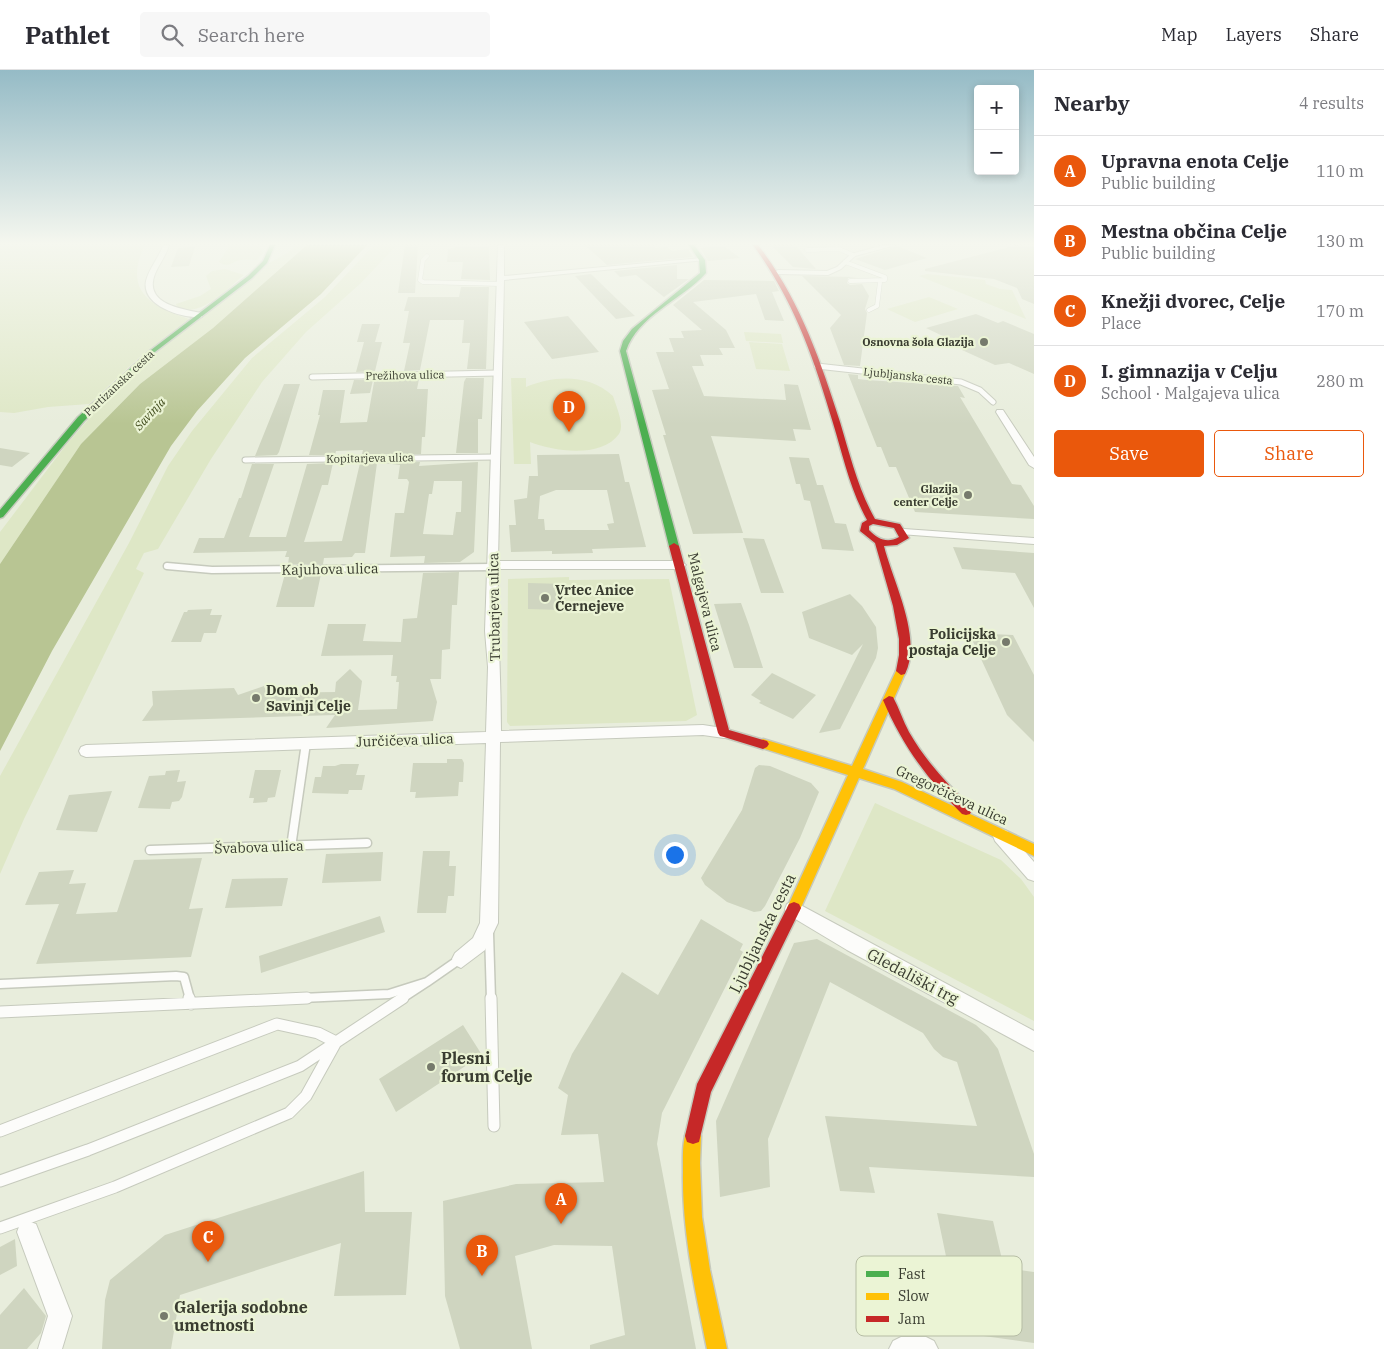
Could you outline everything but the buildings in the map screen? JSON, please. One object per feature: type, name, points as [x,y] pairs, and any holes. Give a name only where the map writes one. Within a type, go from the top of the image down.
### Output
[{"type":"street","points":[[165,305],[168,308],[199,315]]},
{"type":"street","name":"Partizanska cesta","points":[[0,516],[81,419],[149,354],[213,305]]},
{"type":"street","name":"Trubarjeva ulica","points":[[461,959],[479,944],[489,923],[495,667],[492,631],[493,566],[500,305]]},
{"type":"street","name":"Malgajeva ulica","points":[[667,305],[634,330],[623,346],[623,356],[724,732]]},
{"type":"street","points":[[794,305],[839,431],[860,504],[872,521],[890,523],[904,532],[1034,541]]},
{"type":"street","points":[[1000,412],[1034,465]]},
{"type":"street","name":"Ljubljanska cesta","points":[[717,1349],[698,1247],[690,1190],[692,1134],[703,1090],[793,909],[888,700],[904,660],[905,647],[879,542],[869,537],[864,531],[865,525],[872,521]]},
{"type":"street","points":[[879,542],[899,542],[904,538],[904,532]]},
{"type":"street","name":"Kajuhova ulica","points":[[493,566],[680,565]]},
{"type":"street","points":[[888,700],[912,754],[935,782],[978,821]]},
{"type":"street","name":"Jurčičeva ulica","points":[[86,751],[703,730],[724,732]]},
{"type":"street","points":[[724,732],[856,770]]},
{"type":"street","name":"Gregorčičeva ulica","points":[[856,770],[898,785],[978,821],[1034,850]]},
{"type":"street","points":[[996,830],[1034,874]]},
{"type":"street","name":"Gledališki trg","points":[[793,909],[853,944],[1034,1041]]},
{"type":"street","points":[[28,1232],[60,1316],[50,1349]]},
{"type":"street","points":[[901,1349],[926,1349]]},
{"type":"lane","points":[[869,310],[877,305]]},
{"type":"lane","name":"Ljubljanska cesta","points":[[816,366],[961,382],[980,390],[993,402]]},
{"type":"lane","name":"Prežihova ulica","points":[[312,376],[497,373]]},
{"type":"lane","name":"Kopitarjeva ulica","points":[[245,460],[495,457]]},
{"type":"lane","name":"Kajuhova ulica","points":[[167,566],[212,570],[493,566]]},
{"type":"lane","points":[[291,847],[306,743]]},
{"type":"lane","name":"Švabova ulica","points":[[150,850],[291,847],[367,842]]},
{"type":"lane","points":[[489,923],[494,1126]]},
{"type":"lane","points":[[0,1181],[88,1150],[300,1066],[461,959]]},
{"type":"lane","points":[[0,984],[176,976],[184,978],[191,1004]]},
{"type":"lane","points":[[0,1012],[389,994],[427,982]]},
{"type":"lane","points":[[0,1131],[277,1024],[318,1033],[336,1042]]},
{"type":"lane","points":[[0,1228],[115,1187],[289,1113],[306,1096],[336,1042]]},
{"type":"shaded area","points":[[0,305],[156,305],[189,319],[143,354],[89,404],[48,407],[14,413],[0,412]]},
{"type":"shaded area","points":[[176,305],[206,305],[186,310],[177,307]]},
{"type":"shaded area","points":[[217,305],[239,305],[213,328],[140,384],[81,444],[0,564],[0,532],[66,445],[100,406],[155,354]]},
{"type":"shaded area","points":[[316,305],[337,305],[306,332],[262,382],[211,459],[158,549],[144,553],[136,569],[144,573],[24,819],[0,874],[0,776],[129,543],[168,466],[192,431],[252,358]]},
{"type":"shaded area","points":[[902,305],[948,305],[958,309],[915,322],[887,309]]},
{"type":"shaded area","points":[[990,305],[1019,305],[1026,319]]},
{"type":"shaded area","points":[[744,332],[781,334],[783,343],[746,341]]},
{"type":"shaded area","points":[[749,342],[782,344],[790,371],[756,369]]},
{"type":"shaded area","points":[[511,378],[526,378],[526,387],[548,380],[571,379],[583,380],[604,389],[613,396],[621,421],[621,430],[611,442],[589,450],[564,450],[530,442],[531,464],[514,464]]},
{"type":"shaded area","points":[[569,577],[569,580],[669,579],[697,715],[686,721],[510,726],[507,722],[508,579]]},
{"type":"shaded area","points":[[875,803],[1001,860],[1021,879],[1034,897],[1034,1021],[825,911]]},
{"type":"water","name":"Savinja","points":[[239,305],[308,305],[245,358],[197,411],[171,446],[52,651],[0,751],[0,564],[81,444],[140,384],[213,328]]},
{"type":"traffic: fast","points":[[0,515],[81,419],[149,354],[214,305]]},
{"type":"traffic: fast","points":[[664,305],[634,330],[626,341],[623,351],[674,546]]},
{"type":"traffic: slow","points":[[794,908],[901,671]]},
{"type":"traffic: slow","points":[[763,744],[898,785],[1034,850]]},
{"type":"traffic: slow","points":[[693,1136],[691,1163],[693,1217],[696,1243],[717,1349]]},
{"type":"traffic: jam","points":[[794,305],[814,353],[855,486],[872,521]]},
{"type":"traffic: jam","points":[[872,521],[897,526],[904,538],[893,543],[883,543],[873,539],[864,531],[865,525],[872,521]]},
{"type":"traffic: jam","points":[[879,542],[902,623],[904,655],[901,671]]},
{"type":"traffic: jam","points":[[674,546],[724,733],[763,744]]},
{"type":"traffic: jam","points":[[889,700],[896,717],[921,760],[941,785],[966,810]]},
{"type":"traffic: jam","points":[[693,1136],[703,1090],[794,908]]},
{"type":"place","name":"Osnovna šola Glazija","points":[[984,342]]},
{"type":"place","name":"I. gimnazija v Celju","points":[[569,432]]},
{"type":"place","name":"Glazija center Celje","points":[[968,495]]},
{"type":"place","name":"Vrtec Anice Černejeve","points":[[545,598]]},
{"type":"place","name":"Policijska postaja Celje","points":[[1006,642]]},
{"type":"place","name":"Dom ob Savinji Celje","points":[[256,698]]},
{"type":"place","name":"Plesni forum Celje","points":[[431,1067]]},
{"type":"place","name":"Upravna enota Celje","points":[[561,1224]]},
{"type":"place","name":"Knežji dvorec, Celje","points":[[208,1262]]},
{"type":"place","name":"Mestna občina Celje","points":[[482,1276]]},
{"type":"place","name":"Galerija sodobne umetnosti","points":[[164,1316]]}]
